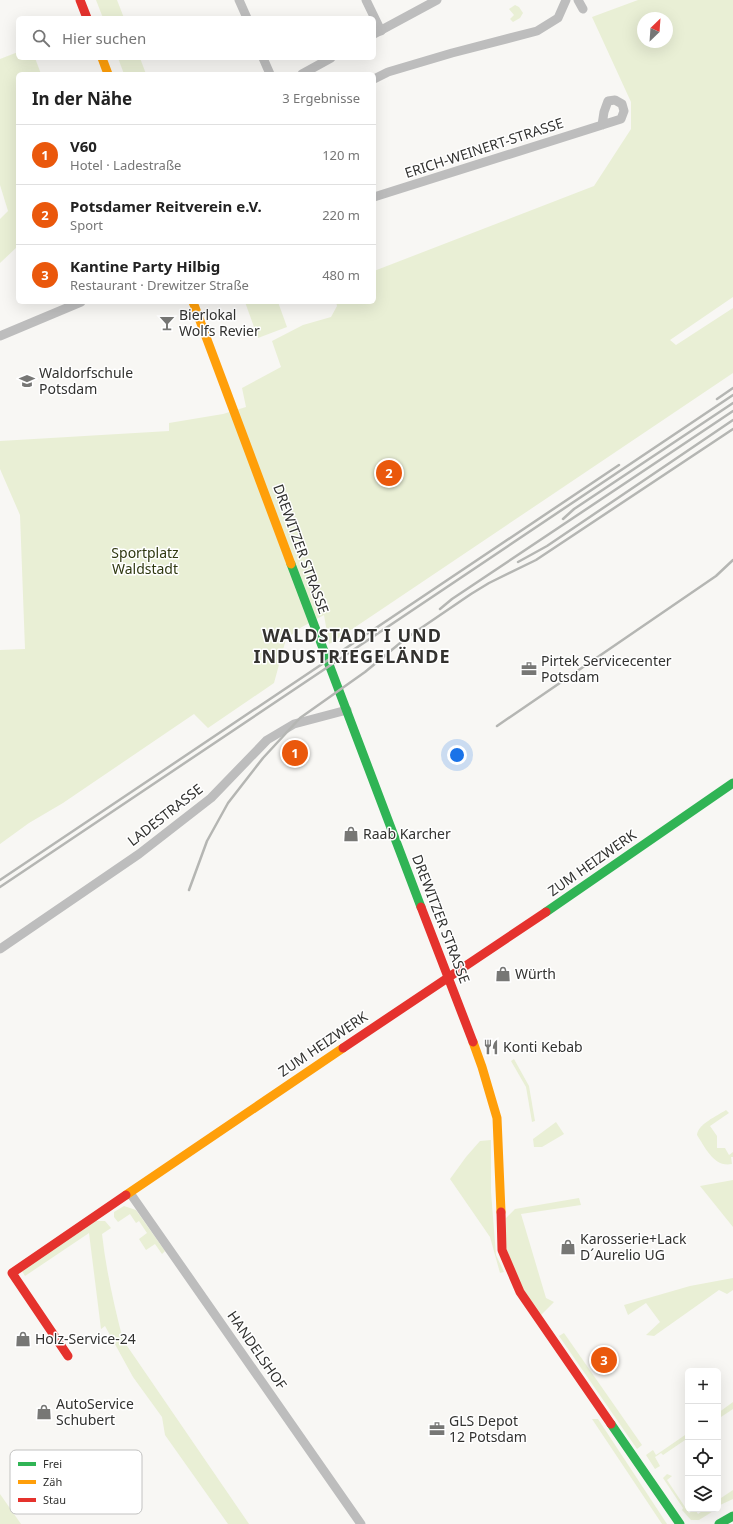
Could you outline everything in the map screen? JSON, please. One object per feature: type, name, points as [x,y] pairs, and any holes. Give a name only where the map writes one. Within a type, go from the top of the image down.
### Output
[{"type":"street","points":[[80,0],[86,16]]},
{"type":"street","points":[[239,0],[246,16]]},
{"type":"street","points":[[366,0],[372,16]]},
{"type":"street","points":[[377,32],[437,0]]},
{"type":"street","points":[[376,79],[395,70],[537,31],[558,18],[566,0]]},
{"type":"street","points":[[578,0],[583,9]]},
{"type":"street","points":[[103,60],[107,72]]},
{"type":"street","points":[[264,60],[269,72]]},
{"type":"street","points":[[306,72],[327,60]]},
{"type":"street","name":"ERICH-WEINERT-STRASSE","points":[[376,196],[602,124]]},
{"type":"street","points":[[0,336],[76,304]]},
{"type":"street","name":"DREWITZER STRASSE","points":[[194,304],[482,1067],[497,1118],[502,1250],[504,1256],[520,1292],[680,1524]]},
{"type":"street","name":"LADESTRASSE","points":[[0,949],[139,854],[205,802],[267,740],[294,724],[347,710]]},
{"type":"street","name":"ZUM HEIZWERK","points":[[68,1356],[12,1273],[370,1028],[560,903],[733,782]]},
{"type":"street","name":"HANDELSHOF","points":[[130,1193],[361,1524]]},
{"type":"street","points":[[719,1524],[733,1516]]},
{"type":"green space","points":[[96,0],[117,0],[123,16],[102,16]]},
{"type":"green space","name":"Sportplatz Waldstadt","points":[[638,0],[733,0],[733,297],[670,340],[676,345],[733,308],[733,373],[333,642],[329,644],[324,615],[300,628],[286,639],[274,683],[208,728],[194,714],[63,803],[29,823],[0,844],[0,650],[25,649],[20,515],[0,469],[0,441],[169,431],[169,423],[223,414],[246,407],[242,388],[281,367],[272,341],[303,325],[331,317],[337,306],[336,304],[376,304],[376,270],[594,186],[631,129],[631,102],[592,17]]},
{"type":"green space","points":[[515,5],[519,7],[523,13],[520,18],[513,22],[510,19],[514,15],[509,9]]},
{"type":"green space","points":[[16,53],[16,60],[36,60],[40,72],[16,72],[16,248],[0,263],[0,219],[8,211],[0,185],[0,59]]},
{"type":"green space","points":[[119,60],[141,60],[145,72],[123,72]]},
{"type":"green space","points":[[246,304],[279,304],[287,327],[258,338]]},
{"type":"green space","points":[[514,1059],[529,1086],[535,1121],[532,1122],[526,1087],[511,1061]]},
{"type":"green space","points":[[726,1110],[729,1113],[710,1126],[717,1136],[717,1148],[725,1148],[729,1155],[733,1152],[733,1157],[731,1157],[732,1164],[720,1163],[715,1160],[707,1151],[697,1135],[698,1131],[704,1124]]},
{"type":"green space","points":[[556,1122],[564,1134],[542,1147],[534,1147],[533,1139]]},
{"type":"green space","points":[[491,1140],[491,1192],[496,1255],[504,1272],[500,1273],[490,1237],[450,1179],[480,1141]]},
{"type":"green space","points":[[733,1180],[733,1227],[700,1186]]},
{"type":"green space","points":[[579,1198],[581,1205],[521,1214],[546,1298],[554,1302],[540,1316],[523,1289],[506,1249],[506,1218],[515,1209]]},
{"type":"green space","points":[[124,1206],[136,1210],[165,1251],[162,1254],[155,1244],[146,1250],[139,1239],[147,1233],[139,1221],[136,1223],[130,1214],[118,1222],[114,1217],[114,1212]]},
{"type":"green space","points":[[92,1221],[105,1221],[111,1228],[102,1234],[116,1314],[123,1340],[249,1524],[228,1524],[165,1435],[162,1417],[133,1377],[105,1326],[101,1329],[89,1233],[25,1276],[22,1271]]},
{"type":"green space","points":[[733,1278],[733,1290],[727,1294],[719,1290],[654,1336],[646,1335],[660,1322],[646,1303],[628,1315],[624,1305],[690,1286]]},
{"type":"green space","points":[[564,1333],[642,1445],[637,1449],[559,1336]]},
{"type":"green space","points":[[733,1402],[733,1409],[721,1417],[721,1411]]},
{"type":"green space","points":[[592,1419],[598,1419],[667,1524],[662,1524]]},
{"type":"green space","points":[[685,1435],[685,1440],[663,1455],[661,1453],[655,1457],[660,1466],[655,1469],[646,1455],[653,1450],[656,1455]]},
{"type":"green space","points":[[667,1474],[672,1476],[667,1480],[685,1507],[685,1512],[697,1512],[698,1514],[701,1512],[711,1512],[699,1520],[691,1520],[682,1510],[683,1508],[663,1478]]},
{"type":"green space","points":[[733,1490],[733,1499],[721,1505],[721,1498]]},
{"type":"green space","points":[[0,1494],[10,1508],[10,1514],[14,1514],[21,1524],[0,1524]]},
{"type":"railway","points":[[717,399],[733,388]]},
{"type":"railway","points":[[0,887],[733,395]]},
{"type":"railway","points":[[563,519],[574,509],[733,403]]},
{"type":"railway","points":[[440,609],[452,599],[733,411]]},
{"type":"railway","points":[[518,562],[547,546],[733,420]]},
{"type":"railway","points":[[189,890],[207,841],[228,803],[263,758],[300,718],[365,672],[405,639],[471,594],[489,583],[536,560],[733,429]]},
{"type":"railway","points":[[0,880],[619,465]]},
{"type":"railway","points":[[497,726],[716,576],[733,560]]},
{"type":"traffic: fast","points":[[291,564],[421,907]]},
{"type":"traffic: fast","points":[[546,912],[733,783]]},
{"type":"traffic: fast","points":[[611,1424],[680,1524]]},
{"type":"traffic: fast","points":[[719,1524],[733,1516]]},
{"type":"traffic: slow","points":[[103,60],[107,72]]},
{"type":"traffic: slow","points":[[194,304],[291,564]]},
{"type":"traffic: slow","points":[[473,1042],[497,1118],[501,1212]]},
{"type":"traffic: slow","points":[[126,1195],[343,1048]]},
{"type":"traffic: jam","points":[[80,0],[86,16]]},
{"type":"traffic: jam","points":[[421,907],[473,1042]]},
{"type":"traffic: jam","points":[[343,1048],[546,912]]},
{"type":"traffic: jam","points":[[68,1356],[12,1273],[126,1195]]},
{"type":"traffic: jam","points":[[501,1212],[502,1250],[520,1292],[611,1424]]},
{"type":"place","name":"Bierlokal Wolfs Revier","points":[[167,323]]},
{"type":"place","name":"Waldorfschule Potsdam","points":[[27,381]]},
{"type":"place","name":"Potsdamer Reitverein e.V.","points":[[389,473]]},
{"type":"place","name":"Pirtek Servicecenter Potsdam","points":[[529,669]]},
{"type":"place","name":"V60","points":[[295,753]]},
{"type":"place","name":"Raab Karcher","points":[[351,834]]},
{"type":"place","name":"Würth","points":[[503,974]]},
{"type":"place","name":"Konti Kebab","points":[[491,1047]]},
{"type":"place","name":"Karosserie+Lack D´Aurelio UG","points":[[568,1247]]},
{"type":"place","name":"Holz-Service-24","points":[[23,1339]]},
{"type":"place","name":"Kantine Party Hilbig","points":[[604,1360]]},
{"type":"place","name":"AutoService Schubert","points":[[44,1412]]},
{"type":"place","name":"GLS Depot 12 Potsdam","points":[[437,1429]]},
{"type":"district","name":"WALDSTADT I UND INDUSTRIEGELÄNDE","points":[[352,646]]}]
